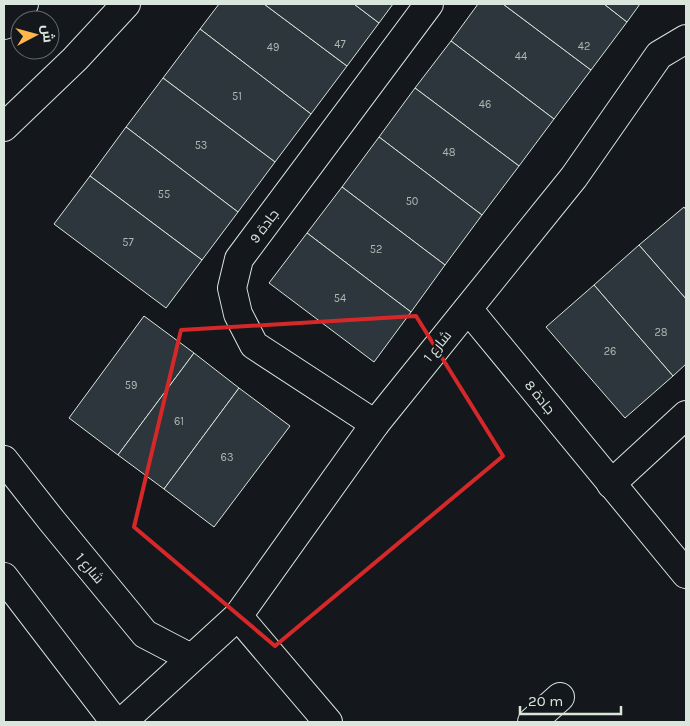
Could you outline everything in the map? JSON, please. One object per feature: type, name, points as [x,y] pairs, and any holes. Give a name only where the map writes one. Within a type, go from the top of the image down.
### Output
[{"type":"street","points":[[4,25],[24,4]]},
{"type":"street","points":[[4,128],[75,59],[126,4]]},
{"type":"street","name":"جادة 9","points":[[374,424],[254,345],[238,314],[232,288],[239,259],[429,4]]},
{"type":"street","name":"شارع 1","points":[[122,722],[238,616],[374,424],[574,176],[659,55],[686,39]]},
{"type":"street","name":"جادة 8","points":[[468,309],[686,574]]},
{"type":"street","points":[[611,484],[686,415]]},
{"type":"street","name":"شارع 1","points":[[4,460],[146,634],[192,658]]},
{"type":"street","points":[[4,577],[115,722]]},
{"type":"street","points":[[238,616],[328,722]]},
{"type":"street","points":[[532,722],[560,696]]},
{"type":"highlighted area","points":[[416,316],[503,456],[275,646],[134,527],[181,330]]},
{"type":"building","points":[[219,4],[264,4],[347,66],[311,114],[200,29]]},
{"type":"building","points":[[264,4],[354,4],[379,23],[347,66]]},
{"type":"building","points":[[354,4],[393,4],[379,23]]},
{"type":"building","points":[[478,4],[503,4],[591,70],[554,119],[451,41]]},
{"type":"building","points":[[503,4],[604,4],[627,22],[591,70]]},
{"type":"building","points":[[604,4],[640,4],[627,22]]},
{"type":"building","points":[[200,29],[311,114],[275,162],[163,78]]},
{"type":"building","points":[[451,41],[554,119],[519,166],[415,88]]},
{"type":"building","points":[[163,78],[275,162],[238,212],[126,127]]},
{"type":"building","points":[[415,88],[519,166],[482,215],[379,137]]},
{"type":"building","points":[[126,127],[238,212],[202,260],[90,176]]},
{"type":"building","points":[[379,137],[482,215],[445,265],[342,187]]},
{"type":"building","points":[[90,176],[202,260],[166,308],[54,224]]},
{"type":"building","points":[[342,187],[445,265],[411,312],[307,233]]},
{"type":"building","points":[[684,207],[686,210],[686,299],[639,245]]},
{"type":"building","points":[[307,233],[411,312],[374,362],[269,283]]},
{"type":"building","points":[[639,245],[686,299],[686,364],[673,376],[594,285]]},
{"type":"building","points":[[594,285],[673,376],[625,418],[546,327]]},
{"type":"building","points":[[144,316],[194,353],[118,455],[69,418]]},
{"type":"building","points":[[194,353],[239,388],[164,489],[118,455]]},
{"type":"building","points":[[239,388],[290,426],[214,527],[164,489]]}]
